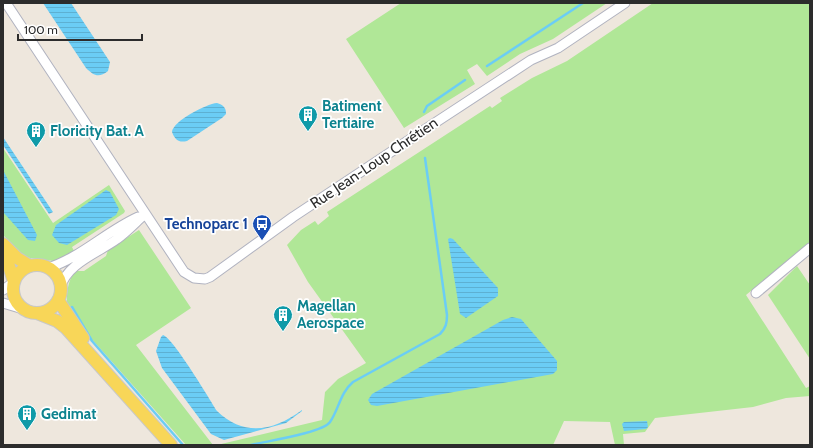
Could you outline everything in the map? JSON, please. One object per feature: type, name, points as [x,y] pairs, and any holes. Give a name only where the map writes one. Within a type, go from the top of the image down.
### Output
[{"type":"main road","points":[[3,244],[17,258],[30,266]]},
{"type":"main road","points":[[3,256],[8,263],[14,282],[14,297],[23,309],[57,321],[66,328],[123,389],[171,445]]},
{"type":"main road","points":[[14,282],[23,270],[30,266],[48,268],[57,277],[59,294],[80,334],[123,389]]},
{"type":"main road","points":[[37,313],[49,309],[59,294]]},
{"type":"street","name":"Rue Jean-Loup Chrétien","points":[[6,3],[184,272],[194,278],[210,277],[294,217],[530,60],[558,48],[625,3]]},
{"type":"street","points":[[48,268],[66,261],[114,229],[145,214]]},
{"type":"street","points":[[59,294],[63,279],[70,270],[117,239],[145,214]]},
{"type":"street","points":[[756,293],[810,248]]},
{"type":"street","points":[[3,290],[14,282]]},
{"type":"street","points":[[3,302],[23,309]]},
{"type":"green space","points":[[401,3],[607,3],[553,39],[520,54],[487,76],[477,64],[467,70],[475,84],[404,128],[346,39]]},
{"type":"green space","points":[[653,3],[810,3],[810,242],[746,295],[806,388],[810,386],[810,396],[786,398],[753,407],[655,418],[645,432],[623,434],[624,445],[615,445],[610,422],[564,421],[553,445],[217,445],[322,420],[325,392],[338,379],[366,363],[308,282],[287,245],[301,230],[315,221],[318,225],[329,216],[327,212],[490,106],[492,108],[502,101],[500,98],[532,78],[567,61]]},
{"type":"green space","points":[[3,148],[53,223],[109,185],[125,211],[124,213],[72,247],[74,251],[60,259],[54,261],[24,256],[3,235]]},
{"type":"green space","points":[[139,230],[191,308],[136,345],[213,445],[186,445],[81,327],[68,308],[68,289],[75,271],[84,271],[106,256],[108,250]]},
{"type":"green space","points":[[797,266],[810,285],[810,359],[768,295]]},
{"type":"water","points":[[43,3],[71,3],[110,62],[108,71],[102,75],[97,75],[86,68]]},
{"type":"water","points":[[217,103],[225,108],[226,114],[222,118],[187,141],[182,142],[174,137],[172,132],[174,128],[184,118],[205,106]]},
{"type":"water","points":[[3,137],[53,212],[49,214],[3,145]]},
{"type":"water","points":[[3,170],[37,235],[35,241],[28,240],[3,212]]},
{"type":"water","points":[[106,190],[110,192],[119,209],[116,215],[67,245],[59,243],[52,235],[56,225]]},
{"type":"water","points":[[448,239],[453,239],[498,288],[498,296],[466,318],[460,314]]},
{"type":"water","points":[[512,317],[521,319],[557,361],[557,370],[553,374],[377,406],[371,405],[368,400],[372,394],[503,320]]},
{"type":"water","points":[[163,335],[175,346],[217,411],[227,419],[248,428],[259,428],[281,423],[302,411],[286,423],[224,440],[211,434],[162,368],[156,351]]},
{"type":"water","points":[[647,421],[648,427],[646,429],[624,431],[622,424],[624,422]]},
{"type":"waterway","points":[[487,66],[583,3]]},
{"type":"waterway","points":[[424,112],[427,106],[465,80]]},
{"type":"waterway","points":[[251,445],[306,433],[325,426],[330,422],[342,396],[353,382],[440,334],[444,330],[447,315],[425,158]]},
{"type":"waterway","points":[[72,307],[92,341],[183,445]]},
{"type":"place","name":"Batiment Tertiaire","points":[[308,132]]},
{"type":"place","name":"Floricity Bat. A","points":[[36,148]]},
{"type":"place","name":"Technoparc 1","points":[[262,241]]},
{"type":"place","name":"Magellan Aerospace","points":[[283,332]]},
{"type":"place","name":"Gedimat","points":[[27,431]]}]
